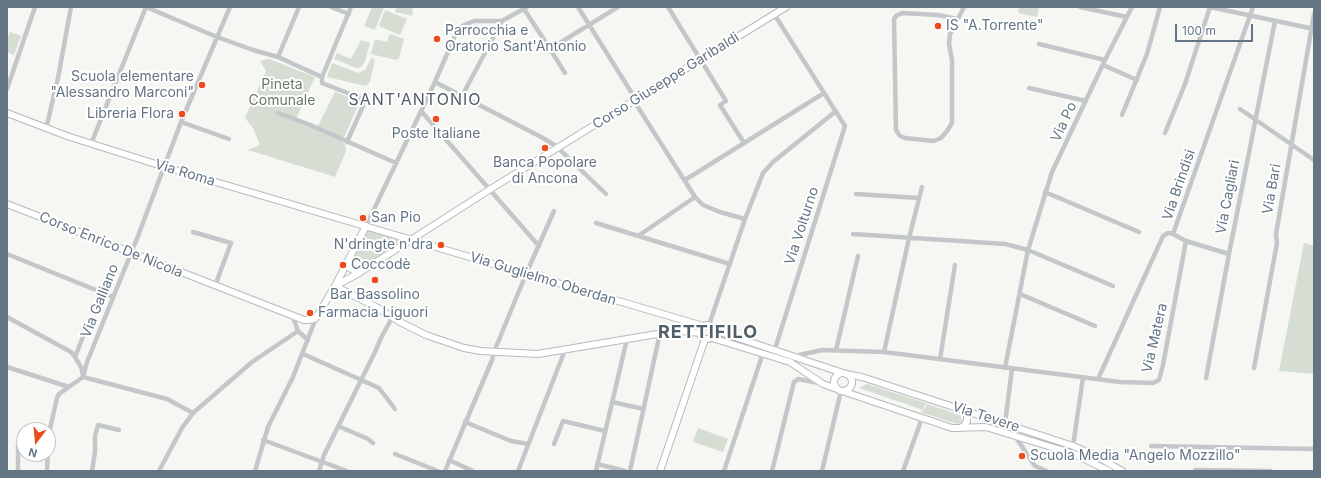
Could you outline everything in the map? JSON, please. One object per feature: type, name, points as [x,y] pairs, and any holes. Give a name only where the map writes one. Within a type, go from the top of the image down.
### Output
[{"type":"street","points":[[7,89],[35,7]]},
{"type":"street","points":[[46,129],[58,78],[71,7]]},
{"type":"street","points":[[91,144],[146,7],[217,37],[278,57],[322,77]]},
{"type":"street","name":"Via Galliano","points":[[83,377],[87,362],[182,122],[230,7]]},
{"type":"street","points":[[278,57],[299,7]]},
{"type":"street","points":[[331,7],[348,14]]},
{"type":"street","points":[[347,142],[363,106],[363,99],[322,83],[322,77],[351,7]]},
{"type":"street","points":[[578,7],[633,95],[634,101],[695,197],[703,205],[720,212],[745,219]]},
{"type":"street","points":[[550,48],[618,7]]},
{"type":"street","points":[[668,7],[726,101],[720,105],[744,143]]},
{"type":"street","name":"Corso Giuseppe Garibaldi","points":[[335,286],[359,273],[490,189],[786,7]]},
{"type":"street","points":[[957,19],[938,15],[902,13],[894,18],[896,130],[900,136],[905,138],[934,141],[941,138],[952,123],[952,60],[949,44],[950,34],[964,7]]},
{"type":"street","points":[[1080,7],[1127,17]]},
{"type":"street","name":"Via Po","points":[[1005,368],[1028,250],[1052,172],[1132,7]]},
{"type":"street","points":[[1122,115],[1147,54],[1160,7]]},
{"type":"street","points":[[1165,133],[1185,84],[1210,7],[1313,28]]},
{"type":"street","name":"Via Brindisi","points":[[1098,379],[1163,236],[1168,233],[1173,234],[1253,7]]},
{"type":"street","points":[[255,471],[268,426],[303,354],[316,318],[346,266],[366,226],[435,82],[458,29],[474,21],[502,21],[525,8],[565,73]]},
{"type":"street","name":"Via Volturno","points":[[774,14],[845,126],[775,349]]},
{"type":"street","name":"Via Bari","points":[[1254,368],[1277,243],[1276,234],[1313,28],[1314,14]]},
{"type":"street","points":[[462,96],[502,21]]},
{"type":"street","name":"Via Cagliari","points":[[1206,378],[1228,254],[1275,21]]},
{"type":"street","points":[[1039,44],[1106,60]]},
{"type":"street","points":[[1103,66],[1137,80]]},
{"type":"street","points":[[435,82],[543,138],[558,148],[606,194]]},
{"type":"street","points":[[1029,88],[1086,101]]},
{"type":"street","points":[[685,180],[824,93]]},
{"type":"street","points":[[1240,109],[1314,160]]},
{"type":"street","points":[[421,111],[539,246]]},
{"type":"street","points":[[823,384],[790,362],[763,353],[702,337],[707,329],[745,219],[763,173],[773,162],[836,111]]},
{"type":"street","name":"Via Roma","points":[[7,113],[46,129],[91,144],[411,239]]},
{"type":"street","points":[[278,113],[308,124],[396,163]]},
{"type":"street","points":[[182,122],[229,139]]},
{"type":"street","points":[[884,352],[909,238],[922,187]]},
{"type":"street","points":[[1045,192],[1139,232]]},
{"type":"street","points":[[856,194],[919,198]]},
{"type":"street","points":[[638,236],[695,197]]},
{"type":"street","name":"Corso Enrico De Nicola","points":[[7,204],[293,317],[304,320],[316,318]]},
{"type":"street","points":[[445,471],[492,360],[526,274],[554,211]]},
{"type":"street","points":[[596,223],[730,264]]},
{"type":"street","points":[[193,232],[231,243],[215,286]]},
{"type":"street","points":[[853,234],[1005,244],[1028,250],[1113,286]]},
{"type":"street","points":[[1173,234],[1186,241],[1228,254]]},
{"type":"street","name":"Via Guglielmo Oberdan","points":[[411,239],[676,318],[707,329]]},
{"type":"street","name":"Via Matera","points":[[1098,379],[1120,382],[1153,383],[1159,380],[1186,241]]},
{"type":"street","points":[[7,254],[113,297]]},
{"type":"street","points":[[836,350],[858,256]]},
{"type":"street","points":[[940,359],[955,264]]},
{"type":"street","points":[[346,266],[359,273]]},
{"type":"street","points":[[335,286],[426,335],[464,348],[494,352],[538,354],[671,332],[707,329],[714,334],[708,338],[660,471]]},
{"type":"street","points":[[1020,294],[1095,326]]},
{"type":"street","points":[[7,316],[71,352],[81,367],[83,377]]},
{"type":"street","points":[[293,317],[298,331],[308,340]]},
{"type":"street","points":[[319,471],[321,461],[378,343],[392,318]]},
{"type":"street","points":[[682,320],[682,332]]},
{"type":"street","points":[[75,357],[88,324]]},
{"type":"street","name":"Via Tevere","points":[[707,329],[775,349],[1073,446],[1098,457],[1122,471]]},
{"type":"street","points":[[159,471],[182,428],[193,413],[252,362],[298,331]]},
{"type":"street","points":[[630,471],[660,334]]},
{"type":"street","points":[[596,471],[627,339]]},
{"type":"street","points":[[518,471],[565,350]]},
{"type":"street","points":[[795,356],[822,350],[884,352],[1098,379]]},
{"type":"street","points":[[724,471],[763,353]]},
{"type":"street","points":[[303,354],[379,388],[395,409]]},
{"type":"street","points":[[7,367],[69,387]]},
{"type":"street","points":[[1005,423],[1012,369]]},
{"type":"street","points":[[845,373],[852,382],[850,387],[841,391],[834,382],[838,375],[845,373]]},
{"type":"street","points":[[47,471],[49,433],[57,398],[59,394],[83,377]]},
{"type":"street","points":[[83,377],[167,399],[193,413]]},
{"type":"street","points":[[1073,446],[1083,377]]},
{"type":"street","points":[[772,471],[794,382],[798,379],[823,384],[952,428],[959,429],[986,427],[1074,454],[1109,471]]},
{"type":"street","points":[[822,471],[841,391]]},
{"type":"street","points":[[612,402],[644,409]]},
{"type":"street","points":[[959,429],[964,426],[967,421],[965,411]]},
{"type":"street","points":[[903,471],[922,418]]},
{"type":"street","points":[[554,444],[563,421],[605,431]]},
{"type":"street","points":[[465,422],[511,441],[528,444]]},
{"type":"street","points":[[92,471],[95,452],[95,436],[98,425],[119,430]]},
{"type":"street","points":[[338,426],[368,438],[373,443]]},
{"type":"street","points":[[1015,436],[1035,466],[1047,471]]},
{"type":"street","points":[[263,440],[347,471]]},
{"type":"street","points":[[1151,446],[1314,449]]},
{"type":"street","points":[[395,454],[438,471]]},
{"type":"street","points":[[449,460],[474,471]]},
{"type":"street","points":[[597,464],[625,471]]},
{"type":"street","points":[[1195,470],[1271,471]]},
{"type":"green space","points":[[372,7],[384,7],[375,30],[364,26]]},
{"type":"green space","points":[[390,7],[413,7],[412,16],[395,12],[396,8]]},
{"type":"green space","points":[[1019,7],[1039,7],[1037,17],[1018,13]]},
{"type":"green space","points":[[385,10],[407,19],[400,35],[379,26]]},
{"type":"green space","points":[[10,32],[21,36],[14,55],[7,52],[7,39]]},
{"type":"green space","points":[[390,34],[404,39],[399,58],[396,60],[371,54],[375,39],[387,42]]},
{"type":"green space","points":[[361,40],[370,43],[362,66],[358,68],[354,67],[334,59],[337,53],[351,59]]},
{"type":"green space","points":[[371,58],[375,59],[370,82],[366,86],[327,77],[332,63],[358,73],[365,70]]},
{"type":"green space","name":"Pineta Comunale","points":[[269,59],[315,77],[296,119],[317,128],[335,92],[360,101],[342,142],[345,144],[346,151],[335,177],[248,150],[260,145],[253,128],[245,118],[266,71],[260,61]]},
{"type":"green space","points":[[367,228],[404,239],[367,264],[353,256]]},
{"type":"green space","points":[[1304,243],[1314,246],[1314,374],[1279,371]]},
{"type":"green space","points":[[867,384],[926,403],[923,410],[859,388]]},
{"type":"green space","points":[[927,404],[960,415],[962,420],[961,423],[957,424],[920,412],[924,410]]},
{"type":"green space","points":[[698,428],[728,439],[723,452],[693,442]]},
{"type":"place","name":"IS \"A.Torrente\"","points":[[938,26]]},
{"type":"place","name":"Parrocchia e Oratorio Sant'Antonio","points":[[437,39]]},
{"type":"place","name":"Scuola elementare \"Alessandro Marconi\"","points":[[202,85]]},
{"type":"place","name":"Libreria Flora","points":[[182,114]]},
{"type":"place","name":"Poste Italiane","points":[[436,119]]},
{"type":"place","name":"Banca Popolare di Ancona","points":[[545,148]]},
{"type":"place","name":"San Pio","points":[[363,218]]},
{"type":"place","name":"N'dringte n'dra","points":[[441,245]]},
{"type":"place","name":"Coccodè","points":[[343,265]]},
{"type":"place","name":"Bar Bassolino","points":[[375,280]]},
{"type":"place","name":"Farmacia Liguori","points":[[310,313]]},
{"type":"place","name":"Scuola Media \"Angelo Mozzillo\"","points":[[1022,456]]},
{"type":"district","name":"SANT'ANTONIO","points":[[415,100]]},
{"type":"district","name":"RETTIFILO","points":[[708,333]]}]
